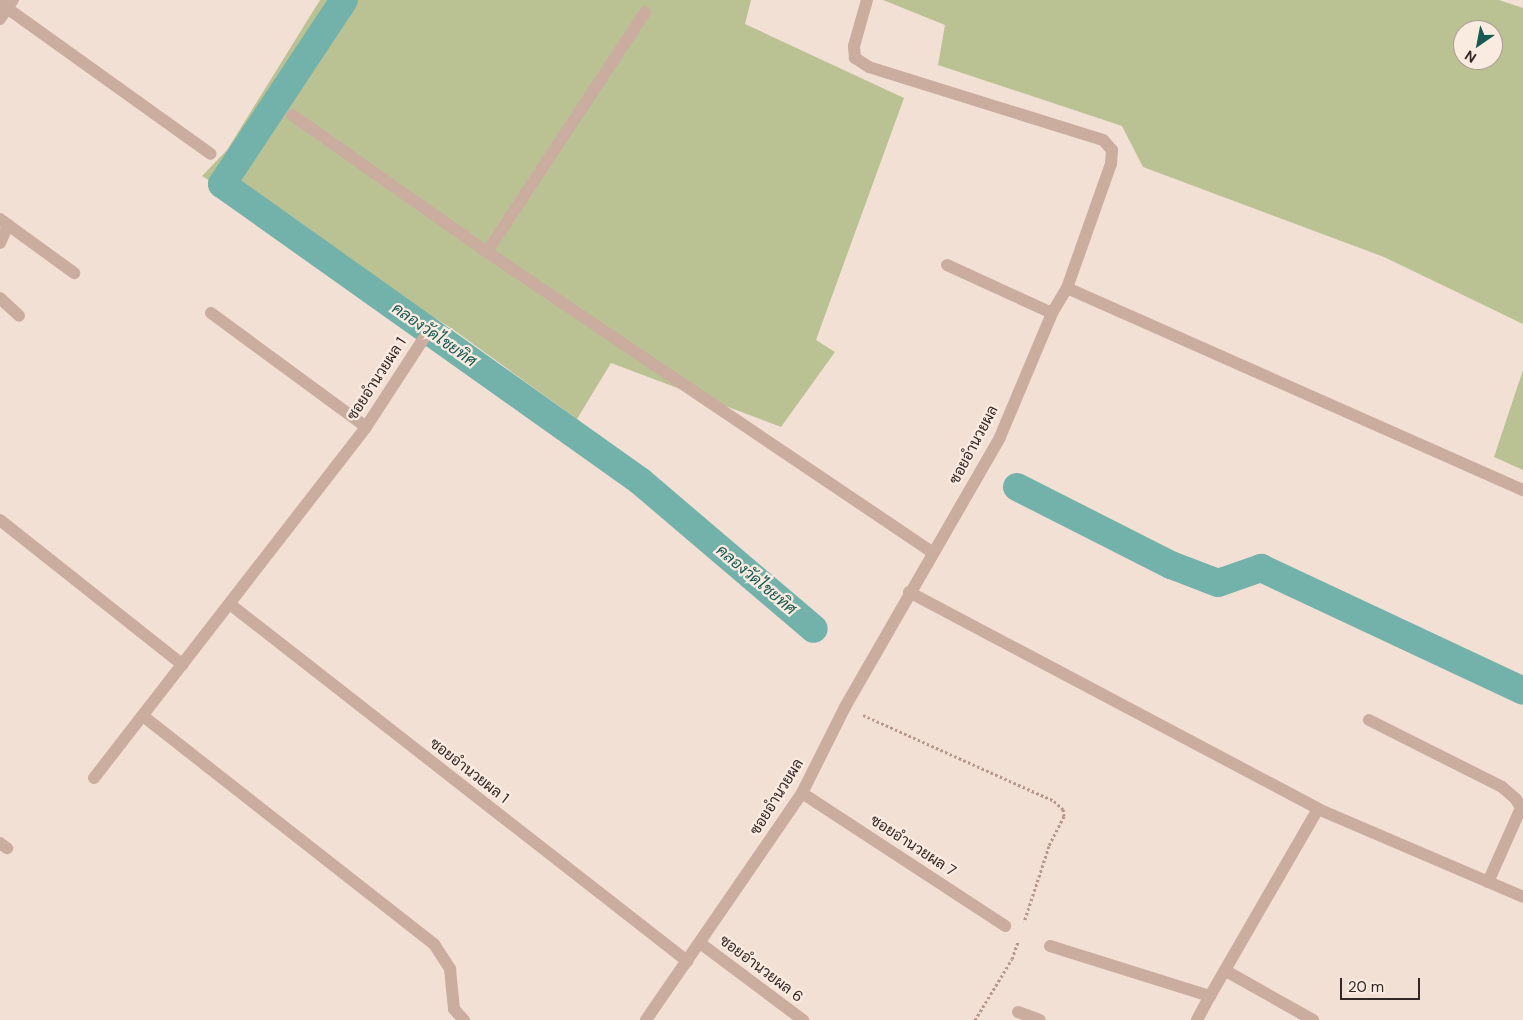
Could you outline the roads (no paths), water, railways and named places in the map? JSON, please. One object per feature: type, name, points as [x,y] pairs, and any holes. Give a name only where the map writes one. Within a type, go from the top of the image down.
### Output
[{"type":"street","name":"ซอยอำนวยผล","points":[[646,1020],[802,794],[844,707],[1000,437],[1052,313],[1067,288],[1111,164],[1112,150],[1103,140],[869,67],[855,58],[854,46],[868,0]]},
{"type":"street","points":[[0,19],[7,4],[211,154]]},
{"type":"street","points":[[487,252],[645,12]]},
{"type":"street","points":[[292,115],[487,252],[932,552]]},
{"type":"street","points":[[0,243],[4,222],[74,273]]},
{"type":"street","points":[[947,265],[1052,313]]},
{"type":"street","points":[[1067,288],[1523,490]]},
{"type":"street","points":[[0,298],[19,316]]},
{"type":"street","points":[[211,313],[366,427]]},
{"type":"street","name":"ซอยอำนวยผล 1","points":[[94,778],[231,605],[366,427],[424,338]]},
{"type":"street","points":[[0,520],[183,665]]},
{"type":"street","points":[[909,592],[1318,809],[1523,897]]},
{"type":"street","name":"ซอยอำนวยผล 1","points":[[231,605],[687,961]]},
{"type":"street","points":[[143,716],[434,944],[450,968],[454,1009],[464,1020]]},
{"type":"street","points":[[1370,720],[1502,788],[1516,799],[1521,808],[1488,882]]},
{"type":"street","name":"ซอยอำนวยผล 7","points":[[802,794],[1005,926]]},
{"type":"street","points":[[1197,1020],[1318,809]]},
{"type":"street","name":"ซอยอำนวยผล 6","points":[[700,944],[803,1020]]},
{"type":"street","points":[[1050,946],[1210,996]]},
{"type":"street","points":[[1226,971],[1313,1020]]},
{"type":"street","points":[[1018,1012],[1040,1020]]},
{"type":"waterway","name":"คลองวัดไชยทิศ","points":[[344,0],[222,184],[640,481],[814,629]]},
{"type":"waterway","points":[[1017,487],[1171,565],[1218,583],[1261,568],[1523,691]]}]
